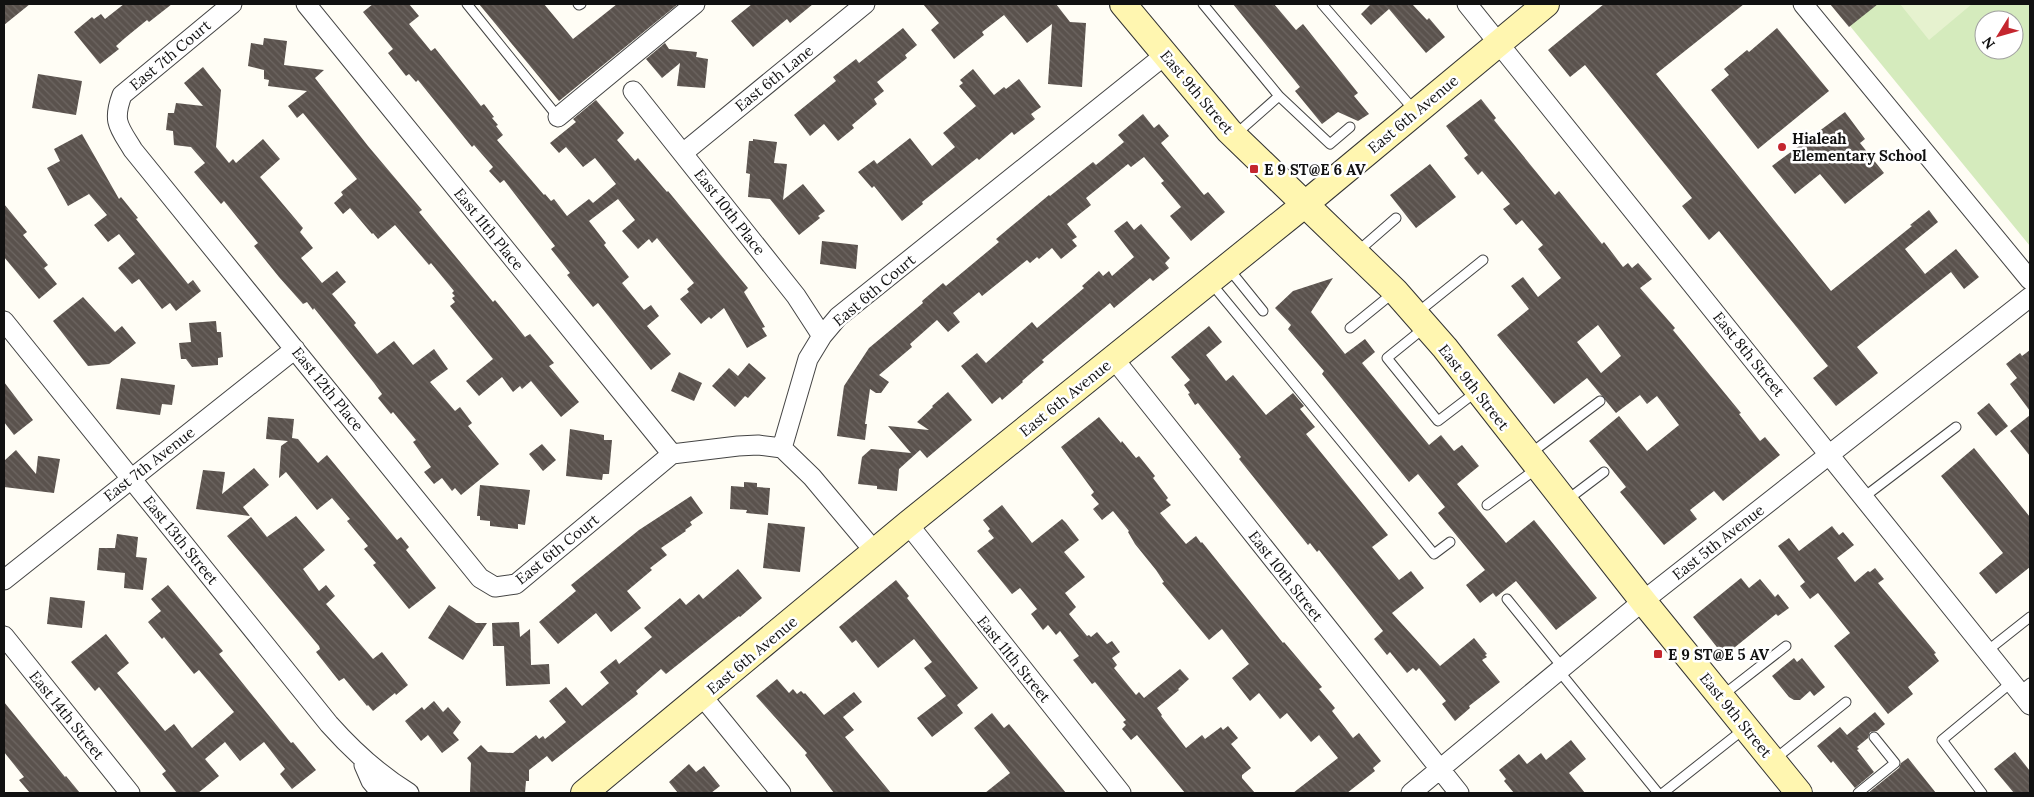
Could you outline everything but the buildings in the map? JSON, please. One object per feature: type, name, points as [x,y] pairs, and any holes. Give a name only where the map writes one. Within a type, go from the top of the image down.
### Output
[{"type":"street","name":"East 7th Court","points":[[163,187],[133,150],[117,123],[116,112],[122,95],[232,4]]},
{"type":"street","name":"East 11th Place","points":[[306,4],[672,454]]},
{"type":"street","points":[[558,117],[695,4]]},
{"type":"street","name":"East 6th Lane","points":[[683,153],[865,4]]},
{"type":"street","name":"East 9th Street","points":[[1123,4],[1234,136],[1395,291],[1420,320],[1643,601],[1799,793]]},
{"type":"street","name":"East 8th Street","points":[[1467,4],[1987,651],[2023,690]]},
{"type":"street","name":"East 6th Avenue","points":[[584,793],[908,524],[1304,205],[1546,4]]},
{"type":"street","points":[[1803,4],[2030,280]]},
{"type":"street","name":"East 6th Court","points":[[782,448],[808,359],[822,336],[838,316],[1165,55]]},
{"type":"street","name":"East 10th Place","points":[[633,92],[796,296],[822,336]]},
{"type":"street","name":"East 12th Place","points":[[163,187],[480,578],[495,587]]},
{"type":"street","name":"East 5th Avenue","points":[[1412,793],[1643,601],[2030,297]]},
{"type":"street","name":"East 13th Street","points":[[4,321],[329,724],[361,757],[385,777],[409,793]]},
{"type":"street","name":"East 7th Avenue","points":[[4,580],[295,349]]},
{"type":"street","name":"East 10th Street","points":[[1114,359],[1459,793]]},
{"type":"street","points":[[672,454],[758,445],[782,448],[812,477],[875,552]]},
{"type":"street","name":"East 6th Court","points":[[495,587],[516,584],[672,454]]},
{"type":"street","name":"East 11th Street","points":[[908,524],[936,562],[1121,793]]},
{"type":"street","name":"East 14th Street","points":[[4,636],[130,793]]},
{"type":"street","points":[[702,696],[781,793]]},
{"type":"street","name":"East 13th Street","points":[[361,757],[371,781],[381,793]]},
{"type":"lane","points":[[467,4],[558,117]]},
{"type":"lane","points":[[1203,4],[1279,96],[1330,144],[1350,127]]},
{"type":"lane","points":[[1322,4],[1416,112]]},
{"type":"lane","points":[[1234,136],[1279,96]]},
{"type":"lane","points":[[1355,254],[1396,218]]},
{"type":"lane","points":[[1478,391],[1438,421],[1387,358],[1420,320],[1483,260]]},
{"type":"lane","points":[[1218,274],[1263,311]]},
{"type":"lane","points":[[1218,274],[1434,554],[1450,542]]},
{"type":"lane","points":[[1350,328],[1395,291]]},
{"type":"lane","points":[[1487,505],[1600,401]]},
{"type":"lane","points":[[1864,498],[1956,427]]},
{"type":"lane","points":[[1565,502],[1604,472]]},
{"type":"lane","points":[[1507,599],[1658,793]]},
{"type":"lane","points":[[1987,651],[2030,617]]},
{"type":"lane","points":[[1721,697],[1786,646]]},
{"type":"lane","points":[[1982,793],[1942,740],[2023,690]]},
{"type":"lane","points":[[1773,761],[1846,702]]},
{"type":"lane","points":[[1664,793],[1746,728]]},
{"type":"lane","points":[[1858,793],[1895,763],[1874,737]]},
{"type":"green space","points":[[1832,4],[2030,4],[2030,246]]},
{"type":"green space","points":[[1900,4],[1972,4],[1929,40]]},
{"type":"place","name":"Hialeah Elementary School","points":[[1782,147]]},
{"type":"place","name":"E 9 ST@E 6 AV","points":[[1254,169]]},
{"type":"place","name":"E 9 ST@E 5 AV","points":[[1658,654]]}]
